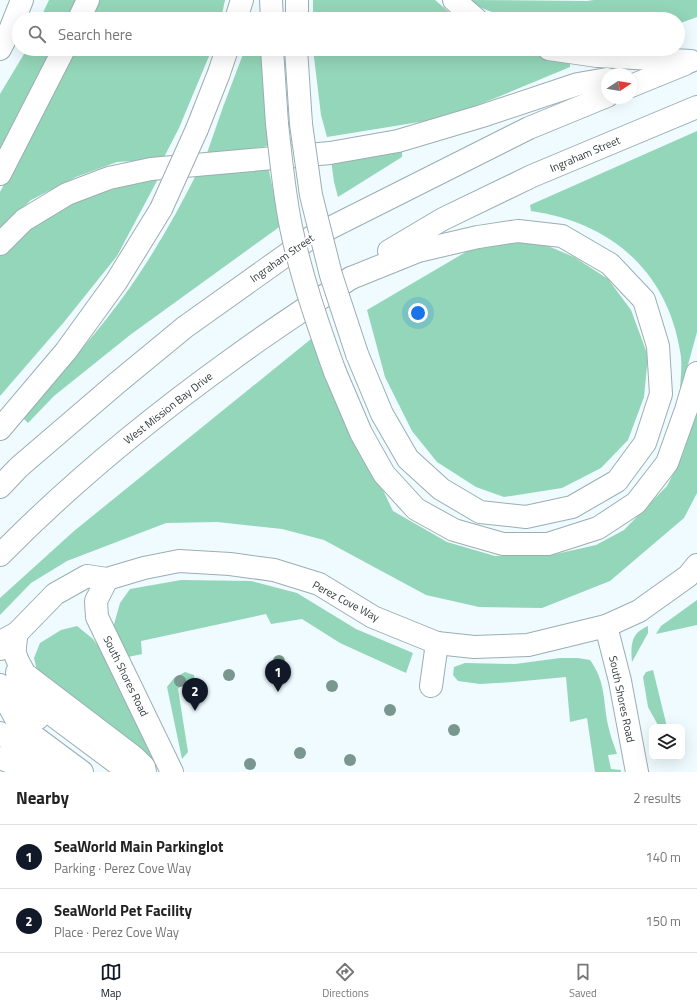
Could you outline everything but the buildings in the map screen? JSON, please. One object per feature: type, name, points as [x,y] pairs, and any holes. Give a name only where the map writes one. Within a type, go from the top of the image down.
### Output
[{"type":"main road","points":[[17,12],[22,0]]},
{"type":"main road","points":[[82,12],[88,0]]},
{"type":"main road","points":[[238,12],[242,0]]},
{"type":"main road","points":[[271,0],[272,12]]},
{"type":"main road","points":[[297,0],[297,12]]},
{"type":"main road","points":[[454,0],[468,12]]},
{"type":"main road","points":[[0,50],[12,25]]},
{"type":"main road","points":[[0,174],[60,56]]},
{"type":"main road","points":[[0,429],[66,351],[116,282],[161,209],[197,129],[225,56]]},
{"type":"main road","points":[[272,56],[277,124],[291,227],[304,279],[320,331],[335,372],[361,433],[384,474],[416,509],[454,530],[503,544],[548,544],[598,528],[636,503],[666,463],[686,410],[697,373]]},
{"type":"main road","points":[[296,56],[301,124],[313,202],[331,275],[357,354],[382,414],[408,459],[441,489],[480,512],[526,517],[572,507],[617,481],[645,443],[661,394],[658,346],[644,300],[610,264],[562,236],[518,231],[478,237],[418,251],[350,278]]},
{"type":"main road","points":[[597,56],[694,60]]},
{"type":"main road","points":[[637,72],[694,60]]},
{"type":"main road","points":[[637,84],[694,60]]},
{"type":"main road","points":[[0,244],[24,220],[55,201],[67,194],[109,178],[151,169],[330,153],[398,141],[482,116],[578,84],[601,79]]},
{"type":"main road","name":"Ingraham Street","points":[[0,487],[19,467],[185,327],[310,238],[528,128],[601,98]]},
{"type":"main road","name":"Ingraham Street","points":[[350,278],[386,253],[443,219],[532,176],[697,106]]},
{"type":"main road","name":"West Mission Bay Drive","points":[[0,555],[31,523],[129,438],[231,359],[350,278]]},
{"type":"main road","name":"Perez Cove Way","points":[[8,654],[14,647],[17,633],[55,594],[87,576],[107,579],[144,568],[179,561],[230,564],[274,570],[319,584],[373,617],[437,643],[474,647],[528,645],[606,626],[639,611],[688,576],[697,565]]},
{"type":"main road","name":"South Shores Road","points":[[107,579],[96,601],[97,617],[172,772]]},
{"type":"main road","name":"South Shores Road","points":[[606,626],[620,681],[637,772]]},
{"type":"main road","points":[[430,686],[437,643]]},
{"type":"main road","points":[[8,654],[18,680],[35,702],[129,772]]},
{"type":"main road","points":[[8,654],[25,674],[134,757],[144,767],[145,772]]},
{"type":"main road","points":[[0,685],[17,703],[108,772]]},
{"type":"main road","points":[[0,689],[20,726],[82,772]]},
{"type":"main road","points":[[0,733],[57,772]]},
{"type":"main road","points":[[0,758],[26,768],[32,772]]},
{"type":"main road","points":[[0,767],[6,772]]},
{"type":"green space","points":[[49,0],[78,0],[72,12],[43,12]]},
{"type":"green space","points":[[100,0],[225,0],[222,12],[94,12]]},
{"type":"green space","points":[[313,0],[435,0],[449,12],[313,12]]},
{"type":"green space","points":[[470,0],[697,0],[697,17],[685,21],[685,12],[492,12],[477,6]]},
{"type":"green space","points":[[23,56],[49,56],[0,152],[0,94]]},
{"type":"green space","points":[[73,56],[209,56],[179,128],[163,159],[117,162],[76,177],[31,200],[0,228],[0,192]]},
{"type":"green space","points":[[242,56],[264,56],[265,112],[268,146],[206,156]]},
{"type":"green space","points":[[314,56],[548,56],[570,58],[570,67],[444,118],[327,137],[321,115]]},
{"type":"green space","points":[[697,131],[697,332],[680,394],[681,356],[673,322],[662,296],[648,274],[630,255],[609,239],[585,226],[559,217],[531,211],[530,205]]},
{"type":"green space","points":[[402,149],[402,157],[338,197],[331,160]]},
{"type":"green space","points":[[268,166],[282,225],[130,335],[54,396],[28,423],[22,417],[94,334],[118,304],[144,267],[167,229],[199,169]]},
{"type":"green space","points":[[158,179],[117,256],[64,322],[0,396],[0,256],[23,232],[64,205],[123,186]]},
{"type":"green space","points":[[516,241],[536,241],[574,257],[608,279],[631,310],[648,356],[644,397],[628,440],[601,468],[562,488],[504,497],[476,487],[437,462],[412,431],[385,377],[367,310],[476,246]]},
{"type":"green space","points":[[311,339],[393,511],[447,542],[495,556],[556,554],[596,545],[624,530],[667,486],[683,454],[697,408],[697,493],[684,518],[610,581],[542,608],[479,607],[426,595],[324,540],[282,529],[217,522],[166,523],[67,561],[31,583],[0,615],[0,598],[74,531]]},
{"type":"green space","points":[[181,580],[251,581],[297,593],[356,629],[413,653],[406,673],[340,643],[302,619],[271,624],[266,614],[141,641],[142,654],[128,657],[113,628],[120,603],[130,589]]},
{"type":"green space","points":[[697,600],[697,625],[656,634],[661,626]]},
{"type":"green space","points":[[77,626],[93,639],[112,664],[160,764],[157,767],[152,766],[38,675],[34,658],[40,643],[61,630]]},
{"type":"green space","points":[[648,626],[648,633],[632,662],[632,645],[635,636],[642,629]]},
{"type":"green space","points":[[560,658],[590,660],[595,668],[599,676],[608,725],[617,754],[608,755],[611,769],[621,770],[621,772],[595,772],[587,718],[570,722],[566,677],[480,684],[458,681],[453,675],[454,667],[465,663],[515,664]]},
{"type":"green space","points":[[653,670],[666,724],[657,724],[648,707],[643,677],[646,672]]},
{"type":"green space","points":[[185,672],[194,675],[195,682],[182,685],[178,689],[188,752],[182,759],[167,687],[174,678]]},
{"type":"place","name":"SeaWorld Main Parkinglot","points":[[278,692]]},
{"type":"place","name":"SeaWorld Pet Facility","points":[[195,711]]}]
